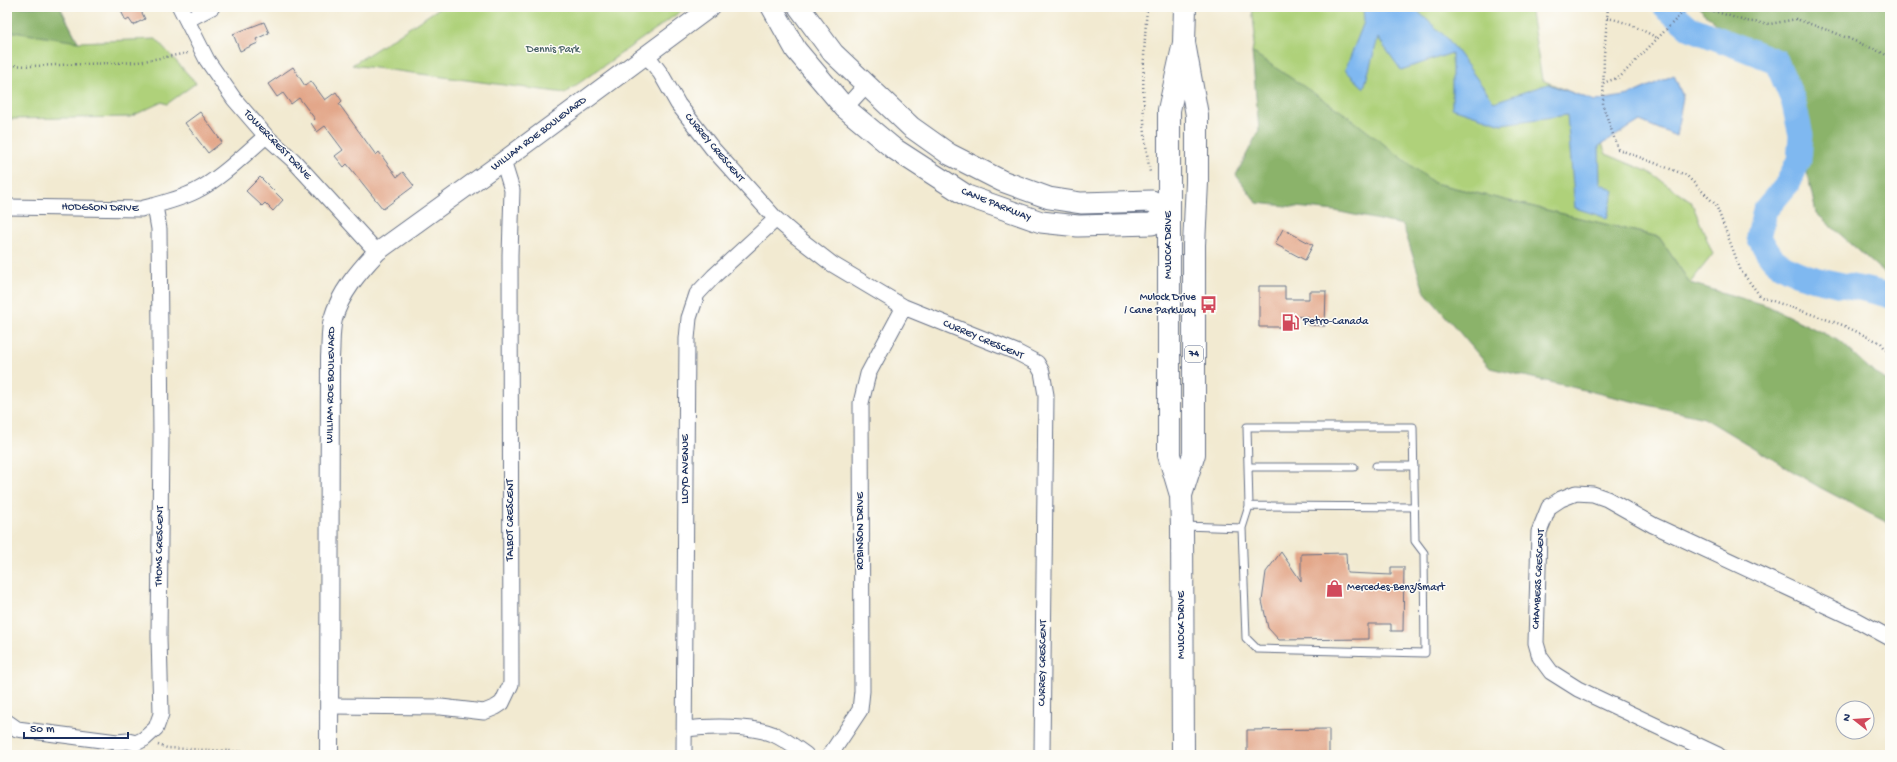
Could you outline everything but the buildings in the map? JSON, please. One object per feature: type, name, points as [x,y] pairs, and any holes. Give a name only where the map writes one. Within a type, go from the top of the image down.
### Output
[{"type":"main road","name":"CANE PARKWAY","points":[[772,7],[796,50],[845,108],[893,148],[967,196],[1041,222],[1078,226],[1152,224],[1169,212]]},
{"type":"main road","points":[[800,7],[833,53],[912,127],[949,154],[1002,181],[1049,198],[1081,203],[1152,201],[1169,212]]},
{"type":"main road","name":"MULOCK DRIVE","points":[[1183,755],[1181,495],[1169,455],[1169,110],[1184,43],[1185,7]]},
{"type":"main road","name":"MULOCK DRIVE","points":[[1181,495],[1194,454],[1197,115],[1184,43]]},
{"type":"street","name":"TOWERCREST DRIVE","points":[[180,7],[202,50],[234,100],[266,136],[293,160],[377,252]]},
{"type":"street","points":[[187,20],[212,7]]},
{"type":"street","name":"WILLIAM ROE BOULEVARD","points":[[329,755],[330,357],[333,320],[344,294],[361,268],[377,252],[711,7]]},
{"type":"street","name":"CURREY CRESCENT","points":[[646,54],[661,74],[678,104],[712,148],[776,219],[832,264],[904,307],[1016,352],[1037,363],[1042,372],[1046,395],[1042,755]]},
{"type":"street","points":[[845,108],[866,84]]},
{"type":"street","name":"HODGSON DRIVE","points":[[7,207],[141,210],[184,197],[211,182],[266,136]]},
{"type":"street","name":"TALBOT CRESCENT","points":[[330,706],[442,707],[484,712],[502,703],[511,684],[510,255],[512,190],[503,161]]},
{"type":"street","name":"THOMS CRESCENT","points":[[144,739],[156,728],[161,714],[159,637],[161,428],[159,229],[155,206]]},
{"type":"street","points":[[1169,212],[1196,211]]},
{"type":"street","name":"LLOYD AVENUE","points":[[684,755],[687,339],[689,318],[697,294],[714,276],[776,219]]},
{"type":"street","name":"ROBINSON DRIVE","points":[[830,755],[854,721],[860,710],[861,703],[861,403],[868,374],[904,307]]},
{"type":"street","name":"CHAMBERS CRESCENT","points":[[1718,755],[1578,689],[1550,672],[1540,657],[1536,643],[1539,532],[1549,507],[1560,499],[1576,493],[1593,494],[1607,499],[1653,525],[1855,619],[1890,638]]},
{"type":"street","points":[[7,722],[17,729],[109,741],[128,741],[136,743],[144,739]]},
{"type":"street","points":[[685,729],[700,727],[742,728],[773,734],[806,755]]},
{"type":"lane","points":[[1413,427],[1415,541],[1424,553],[1425,653],[1257,649],[1246,638],[1242,528],[1249,506],[1248,467],[1247,428],[1413,427]]},
{"type":"lane","points":[[1248,467],[1354,466]]},
{"type":"lane","points":[[1376,466],[1414,466]]},
{"type":"lane","points":[[1249,506],[1414,507]]},
{"type":"lane","points":[[1182,526],[1242,528]]},
{"type":"path","points":[[1147,7],[1142,66],[1147,155],[1151,175]]},
{"type":"path","points":[[1608,7],[1604,55],[1603,106],[1618,149],[1686,174],[1716,204],[1741,271],[1761,297],[1840,324],[1882,343],[1890,355]]},
{"type":"path","points":[[1603,84],[1620,77],[1686,9],[1692,7]]},
{"type":"path","points":[[1702,7],[1745,21],[1770,24],[1796,20],[1833,32],[1883,53],[1890,58]]},
{"type":"path","points":[[1607,18],[1618,20],[1637,27],[1657,38]]},
{"type":"path","points":[[7,65],[31,66],[138,62],[202,50]]},
{"type":"path","points":[[144,739],[167,748],[319,755]]},
{"type":"green space","points":[[7,7],[60,7],[78,42],[156,39],[196,83],[167,104],[162,102],[130,117],[7,119]]},
{"type":"green space","points":[[7,7],[60,7],[78,42],[7,31]]},
{"type":"green space","name":"Dennis Park","points":[[441,7],[687,7],[565,93],[352,65]]},
{"type":"green space","points":[[1252,7],[1530,7],[1542,80],[1585,98],[1606,154],[1649,172],[1691,201],[1713,254],[1690,283],[1659,237],[1434,183],[1252,52],[1255,35]]},
{"type":"green space","points":[[1698,7],[1890,7],[1890,278],[1816,213],[1789,90]]},
{"type":"green space","points":[[1252,52],[1345,114],[1434,183],[1659,237],[1690,283],[1768,306],[1841,342],[1875,374],[1890,382],[1890,524],[1819,487],[1704,418],[1490,368],[1424,291],[1403,225],[1335,211],[1257,203],[1236,175],[1259,130]]},
{"type":"water","points":[[1363,7],[1413,7],[1448,39],[1494,102],[1548,84],[1595,101],[1629,95],[1674,75],[1683,97],[1676,136],[1640,121],[1599,146],[1600,183],[1614,191],[1607,218],[1575,208],[1567,115],[1502,124],[1452,108],[1452,53],[1401,70],[1378,38],[1364,88],[1345,70],[1364,22]]},
{"type":"waterway","points":[[1665,7],[1690,28],[1776,61],[1793,100],[1801,135],[1799,160],[1788,183],[1765,210],[1759,237],[1772,258],[1786,268],[1814,279],[1890,296]]},
{"type":"place","name":"Mulock Drive / Cane Parkway","points":[[1209,304]]},
{"type":"place","name":"Petro-Canada","points":[[1290,322]]},
{"type":"place","name":"Mercedes-Benz/Smart","points":[[1334,588]]}]
